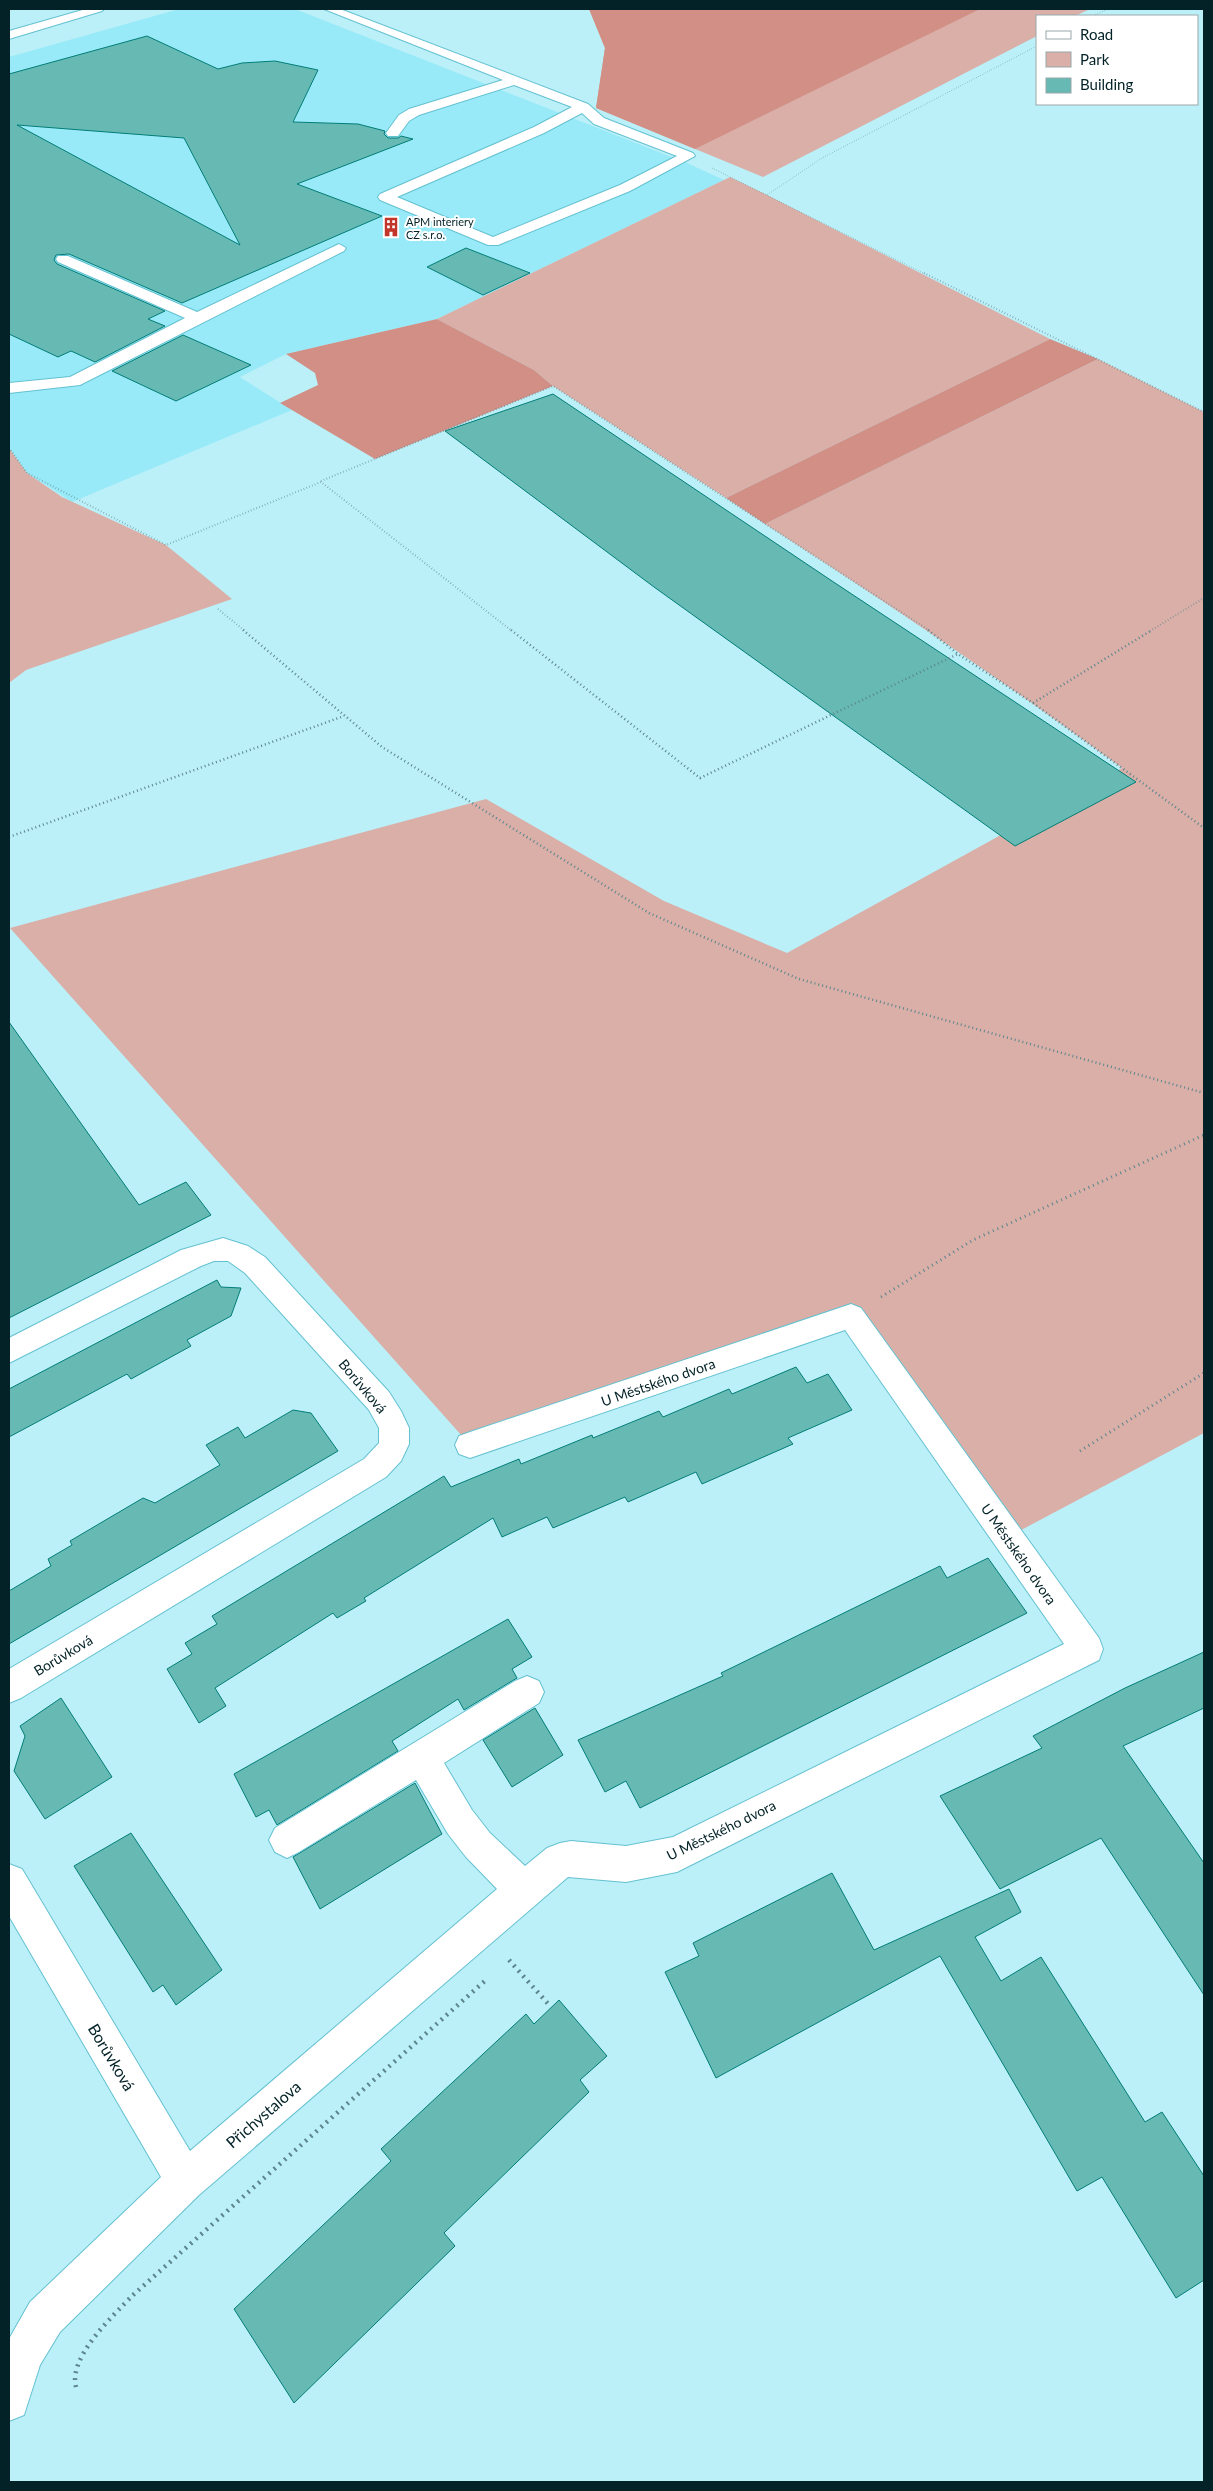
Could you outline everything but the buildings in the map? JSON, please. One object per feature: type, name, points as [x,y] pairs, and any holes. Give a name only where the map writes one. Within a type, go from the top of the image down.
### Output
[{"type":"street","points":[[9,34],[98,9]]},
{"type":"street","points":[[330,9],[583,107],[599,121],[688,156]]},
{"type":"street","points":[[394,133],[404,118],[414,112],[513,80]]},
{"type":"street","points":[[583,107],[539,130],[385,197],[493,242],[625,188],[688,156]]},
{"type":"street","points":[[9,388],[74,382],[196,318],[339,248]]},
{"type":"street","points":[[63,259],[196,318]]},
{"type":"street","name":"Borůvková","points":[[9,1351],[186,1261],[210,1251],[231,1249],[245,1256],[264,1274],[379,1401],[391,1419],[396,1436],[390,1453],[375,1468],[9,1687]]},
{"type":"street","name":"U Městského dvora","points":[[470,1445],[851,1316],[1086,1648],[677,1854],[653,1861],[626,1864],[583,1859],[560,1862]]},
{"type":"street","points":[[287,1840],[527,1692]]},
{"type":"street","points":[[421,1757],[460,1822],[478,1845],[523,1890]]},
{"type":"street","name":"Přichystalova","points":[[9,2400],[13,2378],[29,2339],[45,2317],[185,2181],[523,1890],[560,1862]]},
{"type":"street","name":"Borůvková","points":[[9,1882],[185,2181]]},
{"type":"path","points":[[1095,15],[1108,9]]},
{"type":"path","points":[[767,195],[822,158],[1036,47]]},
{"type":"path","points":[[688,156],[1204,412]]},
{"type":"path","points":[[9,448],[27,473],[166,545],[553,386],[931,632],[958,654],[1033,703],[1204,828]]},
{"type":"path","points":[[320,482],[700,778],[958,654]]},
{"type":"path","points":[[1033,703],[1204,598]]},
{"type":"path","points":[[218,609],[382,747],[649,913],[799,979],[1204,1093]]},
{"type":"path","points":[[9,837],[345,715]]},
{"type":"path","points":[[851,1316],[973,1240],[1204,1135]]},
{"type":"path","points":[[1080,1450],[1204,1373]]},
{"type":"path","points":[[503,1965],[510,1959],[550,2006]]},
{"type":"path","points":[[76,2387],[74,2375],[79,2361],[110,2320],[132,2296],[489,1978]]},
{"type":"shaded area","points":[[179,9],[295,9],[687,163],[724,180],[437,319],[286,354],[240,377],[292,410],[72,502],[27,473],[9,448],[9,57]]},
{"type":"shaded area","points":[[589,9],[980,9],[695,149],[596,108],[605,48]]},
{"type":"shaded area","points":[[437,319],[534,370],[553,386],[375,459],[280,403],[318,385],[315,373],[286,354]]},
{"type":"shaded area","points":[[1050,339],[1098,359],[765,524],[726,498]]},
{"type":"green space","points":[[589,9],[1090,9],[1077,15],[1036,15],[1036,37],[763,177],[596,108],[605,48]]},
{"type":"green space","points":[[730,177],[1050,339],[726,498],[553,386],[534,370],[437,319]]},
{"type":"green space","points":[[1098,359],[1204,412],[1204,1433],[1008,1537],[851,1316],[470,1445],[10,928],[486,799],[664,901],[787,953],[1122,768],[945,643],[765,524]]},
{"type":"green space","points":[[9,448],[27,473],[62,497],[166,545],[232,599],[26,670],[9,683]]},
{"type":"place","name":"APM interiery CZ s.r.o.","points":[[391,227]]}]
